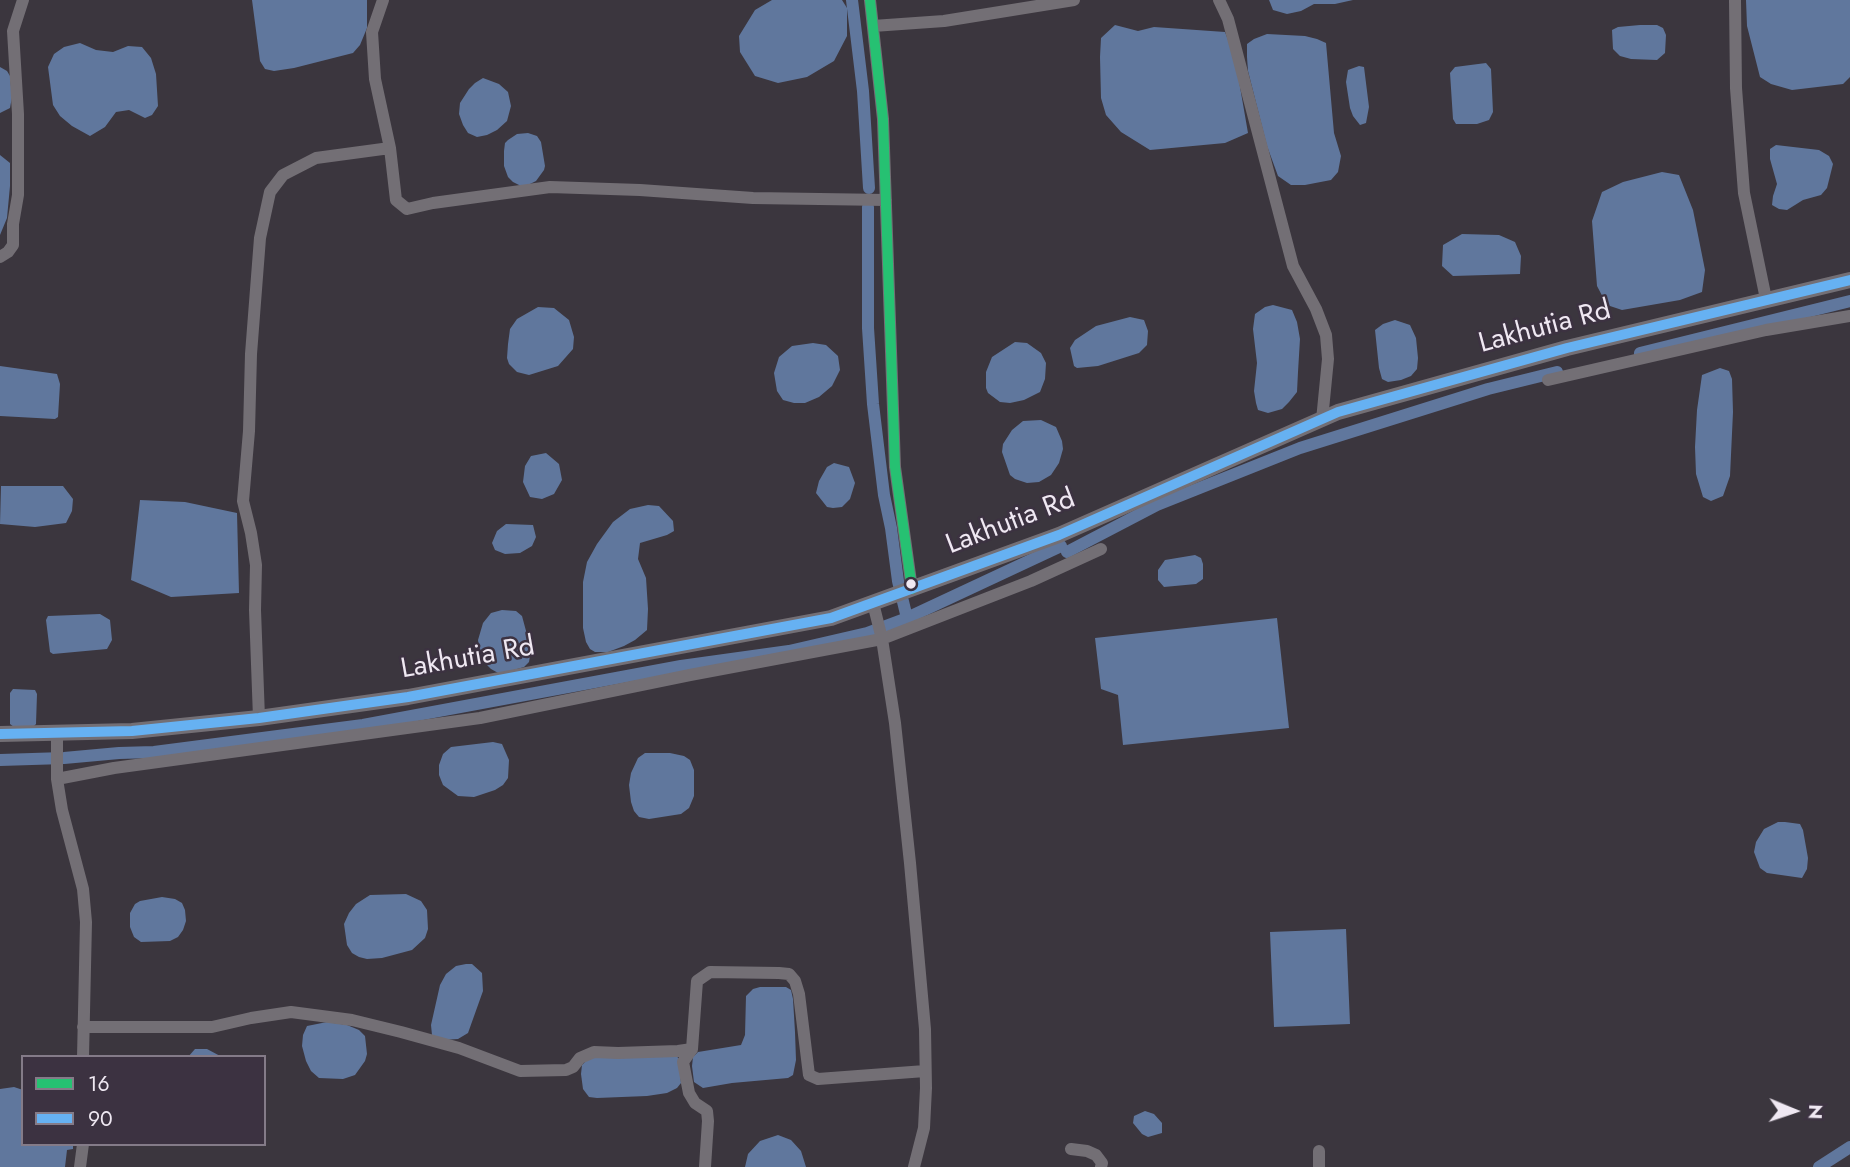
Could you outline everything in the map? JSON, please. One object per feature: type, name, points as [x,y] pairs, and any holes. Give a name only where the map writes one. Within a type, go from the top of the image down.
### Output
[{"type":"street","points":[[0,257],[13,245],[18,195],[18,114],[13,31],[23,0]]},
{"type":"street","points":[[383,0],[372,32],[375,79],[390,148],[396,200],[407,209],[550,187],[752,198],[886,200]]},
{"type":"street","points":[[870,0],[883,119],[895,467],[912,589]]},
{"type":"street","points":[[873,26],[944,21],[1074,0]]},
{"type":"street","points":[[1219,0],[1228,19],[1293,266],[1316,309],[1326,335],[1328,359],[1322,419]]},
{"type":"street","points":[[1735,0],[1736,88],[1744,193],[1766,299]]},
{"type":"street","points":[[259,719],[254,610],[256,565],[243,500],[260,238],[270,192],[283,175],[316,158],[390,148]]},
{"type":"street","name":"Lakhutia Rd","points":[[0,734],[57,740],[132,730],[259,719],[408,697],[831,618],[1059,535],[1338,412],[1567,348],[1850,280]]},
{"type":"street","points":[[1548,380],[1766,330],[1850,316]]},
{"type":"street","points":[[56,774],[480,718],[882,639],[1031,581],[1101,549]]},
{"type":"street","points":[[873,603],[882,639],[895,723],[925,1029],[925,1128],[914,1167]]},
{"type":"street","points":[[57,740],[56,774],[62,810],[83,889],[86,922],[83,1055]]},
{"type":"street","points":[[705,1167],[707,1111],[695,1103],[689,1093],[683,1062],[692,1049],[697,981],[710,972],[789,974],[795,981],[799,994],[809,1075],[818,1079],[925,1071]]},
{"type":"street","points":[[83,1027],[212,1027],[291,1012],[352,1020],[401,1032],[459,1048],[520,1071],[566,1070],[573,1067],[580,1058],[594,1052],[692,1049]]},
{"type":"street","points":[[83,1146],[83,1167]]},
{"type":"street","points":[[1071,1149],[1096,1155],[1102,1163],[1101,1167]]},
{"type":"street","points":[[1319,1152],[1319,1167]]},
{"type":"water","points":[[252,0],[367,0],[367,28],[360,45],[353,53],[294,68],[274,71],[265,69],[260,61]]},
{"type":"water","points":[[772,0],[842,0],[847,8],[847,36],[834,61],[807,77],[778,83],[755,76],[740,52],[739,36],[755,10]]},
{"type":"water","points":[[1269,0],[1353,0],[1335,4],[1314,4],[1287,14],[1273,10]]},
{"type":"water","points":[[1746,0],[1850,0],[1850,77],[1843,84],[1792,90],[1771,84],[1760,77],[1747,26]]},
{"type":"water","points":[[1115,25],[1138,31],[1154,27],[1225,32],[1235,58],[1248,133],[1225,143],[1150,150],[1121,132],[1106,115],[1101,98],[1101,38]]},
{"type":"water","points":[[1657,25],[1663,28],[1666,35],[1665,53],[1657,60],[1631,59],[1620,56],[1613,49],[1612,30]]},
{"type":"water","points":[[1267,34],[1305,36],[1326,43],[1334,133],[1341,156],[1338,172],[1331,180],[1291,185],[1278,176],[1267,146],[1248,71],[1247,44]]},
{"type":"water","points":[[80,43],[96,50],[113,52],[128,46],[142,47],[151,58],[156,74],[158,106],[152,115],[145,118],[129,110],[116,112],[105,127],[90,136],[60,116],[53,105],[48,67],[54,54],[64,47]]},
{"type":"water","points":[[1486,63],[1491,69],[1493,112],[1489,120],[1477,124],[1456,124],[1453,119],[1450,73],[1455,67]]},
{"type":"water","points":[[0,67],[10,76],[12,97],[10,108],[0,113]]},
{"type":"water","points":[[1364,67],[1369,107],[1366,123],[1360,125],[1350,108],[1346,82],[1348,70]]},
{"type":"water","points":[[483,78],[499,84],[508,92],[511,106],[507,121],[497,130],[477,137],[468,133],[463,125],[459,114],[460,103],[469,89]]},
{"type":"water","points":[[517,134],[537,136],[541,142],[545,166],[536,181],[521,186],[508,177],[504,166],[505,143]]},
{"type":"water","points":[[1776,145],[1819,150],[1829,156],[1833,164],[1827,188],[1821,195],[1803,200],[1787,210],[1772,205],[1777,184],[1770,149]]},
{"type":"water","points":[[0,155],[10,163],[10,186],[7,218],[0,235]]},
{"type":"water","points":[[1662,172],[1679,175],[1693,210],[1705,270],[1702,292],[1680,300],[1622,310],[1607,305],[1597,286],[1592,221],[1602,192],[1623,182]]},
{"type":"water","points":[[1462,234],[1499,235],[1515,242],[1521,256],[1520,274],[1453,276],[1442,266],[1443,245]]},
{"type":"water","points":[[1273,305],[1292,310],[1300,339],[1297,392],[1282,409],[1268,413],[1258,410],[1256,403],[1254,391],[1257,363],[1253,329],[1255,314]]},
{"type":"water","points":[[538,307],[554,308],[569,320],[574,337],[573,349],[558,366],[529,375],[517,372],[509,364],[508,344],[510,329],[517,319]]},
{"type":"water","points":[[1130,317],[1144,320],[1148,331],[1147,345],[1139,353],[1098,366],[1074,366],[1070,348],[1075,340],[1096,326]]},
{"type":"water","points":[[1395,320],[1410,325],[1416,338],[1417,369],[1411,376],[1388,382],[1382,379],[1379,368],[1375,330]]},
{"type":"water","points":[[1015,342],[1027,343],[1041,353],[1046,363],[1045,379],[1040,392],[1024,400],[1000,402],[988,393],[986,372],[992,357]]},
{"type":"water","points":[[813,343],[826,345],[838,356],[840,370],[832,386],[819,397],[805,403],[783,400],[777,391],[774,373],[779,357],[792,346]]},
{"type":"water","points":[[0,366],[57,374],[60,384],[58,417],[0,416]]},
{"type":"water","points":[[1720,368],[1729,371],[1732,379],[1730,476],[1723,496],[1711,501],[1703,497],[1696,474],[1697,410],[1702,375]]},
{"type":"water","points":[[1041,420],[1056,427],[1063,449],[1059,463],[1051,475],[1039,482],[1027,483],[1010,475],[1002,452],[1003,444],[1012,430],[1023,421]]},
{"type":"water","points":[[546,453],[559,464],[562,480],[554,494],[542,499],[530,497],[523,482],[525,466],[531,456]]},
{"type":"water","points":[[834,463],[849,467],[855,483],[850,499],[842,507],[833,508],[827,507],[816,493],[827,467]]},
{"type":"water","points":[[1,486],[63,486],[73,499],[72,511],[66,523],[35,527],[0,524]]},
{"type":"water","points":[[140,500],[185,502],[237,513],[239,593],[171,597],[131,580]]},
{"type":"water","points":[[648,505],[659,506],[673,521],[674,531],[640,543],[638,559],[646,578],[647,630],[624,646],[608,652],[595,652],[586,642],[583,628],[583,582],[587,562],[613,522],[630,509]]},
{"type":"water","points":[[506,524],[533,525],[536,537],[532,546],[520,553],[505,554],[495,550],[492,543],[497,531]]},
{"type":"water","points":[[1195,555],[1201,558],[1203,564],[1203,579],[1196,584],[1164,587],[1158,580],[1158,570],[1165,560]]},
{"type":"water","points":[[502,610],[516,611],[522,616],[530,656],[524,667],[500,674],[485,663],[478,640],[483,623],[491,613]]},
{"type":"water","points":[[100,614],[110,620],[112,640],[107,649],[53,654],[50,652],[46,620],[48,616]]},
{"type":"water","points":[[1277,618],[1289,728],[1123,745],[1118,695],[1101,689],[1095,638]]},
{"type":"water","points":[[13,689],[35,690],[37,694],[34,726],[14,727],[10,724],[10,693]]},
{"type":"water","points":[[493,742],[502,744],[509,760],[508,778],[503,785],[474,797],[458,796],[443,785],[439,765],[443,754],[451,747]]},
{"type":"water","points":[[645,753],[670,753],[690,760],[694,770],[694,796],[689,808],[681,814],[649,819],[639,817],[634,811],[629,785],[631,773],[638,758]]},
{"type":"water","points":[[1778,822],[1800,824],[1803,830],[1808,858],[1807,869],[1802,878],[1767,873],[1760,868],[1754,852],[1756,842],[1764,829]]},
{"type":"water","points":[[406,894],[421,901],[427,910],[428,929],[425,938],[412,950],[382,958],[367,959],[352,953],[347,945],[344,924],[356,904],[370,895]]},
{"type":"water","points":[[162,897],[182,903],[186,921],[183,930],[178,937],[170,941],[141,942],[134,937],[130,927],[130,913],[140,901]]},
{"type":"water","points":[[1346,929],[1350,1024],[1274,1027],[1270,932]]},
{"type":"water","points":[[472,964],[482,973],[483,991],[468,1033],[458,1039],[442,1040],[432,1035],[431,1025],[440,985],[446,974],[456,966]]},
{"type":"water","points":[[786,987],[791,990],[796,1060],[793,1075],[788,1078],[703,1088],[694,1082],[693,1057],[698,1052],[741,1045],[745,1035],[746,996],[753,989]]},
{"type":"water","points":[[327,1022],[347,1025],[365,1036],[367,1054],[355,1075],[343,1079],[319,1078],[311,1071],[302,1046],[303,1035],[307,1026]]},
{"type":"water","points":[[195,1049],[207,1049],[218,1055],[190,1055]]},
{"type":"water","points":[[675,1054],[679,1059],[681,1083],[667,1093],[597,1098],[589,1097],[583,1089],[582,1065],[590,1057]]},
{"type":"water","points":[[14,1087],[21,1089],[21,1146],[73,1146],[73,1149],[67,1150],[65,1167],[0,1167],[0,1089]]},
{"type":"water","points":[[1145,1111],[1154,1114],[1162,1123],[1162,1133],[1148,1137],[1133,1123],[1134,1116]]},
{"type":"water","points":[[778,1135],[791,1140],[801,1151],[806,1167],[745,1167],[748,1154],[760,1141]]},
{"type":"waterway","points":[[852,0],[863,91],[869,188]]},
{"type":"waterway","points":[[868,207],[868,328],[873,404],[884,495],[907,618]]},
{"type":"waterway","points":[[1640,353],[1850,301]]},
{"type":"waterway","points":[[1067,552],[1157,505],[1300,448],[1488,389],[1557,372]]},
{"type":"waterway","points":[[0,760],[154,752],[363,725],[681,666],[789,651],[867,633],[907,618],[1061,546]]},
{"type":"waterway","points":[[1819,1167],[1850,1147]]},
{"type":"transit line","name":"16","points":[[870,0],[883,119],[895,467],[912,589]]},
{"type":"transit line","name":"90","points":[[0,734],[132,731],[259,718],[408,697],[831,618],[1059,535],[1338,412],[1567,348],[1850,280]]}]
